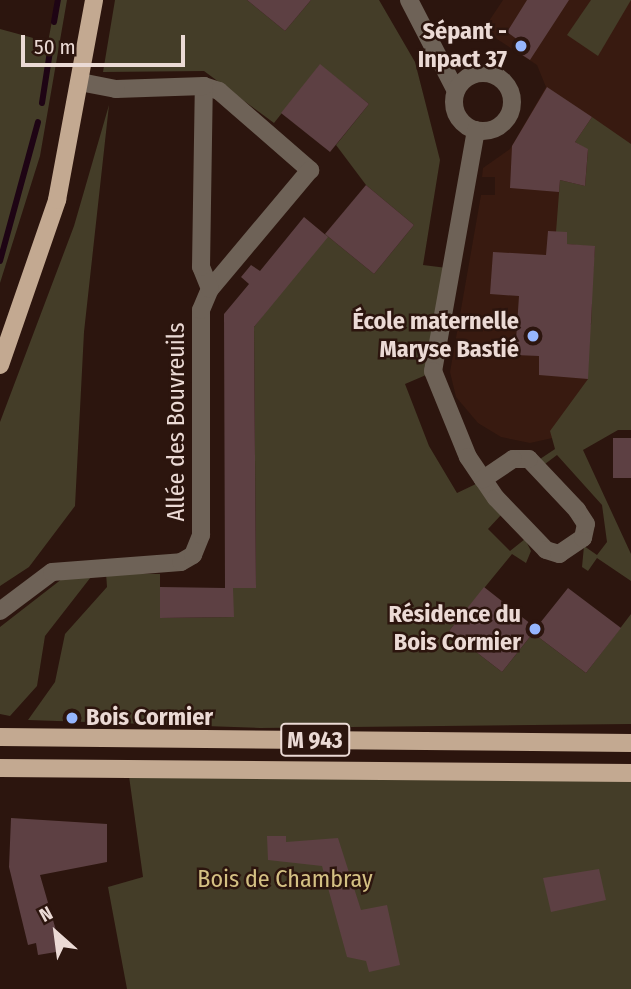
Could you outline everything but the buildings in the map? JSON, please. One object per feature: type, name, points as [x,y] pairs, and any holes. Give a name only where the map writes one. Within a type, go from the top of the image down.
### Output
[{"type":"main road","points":[[0,365],[54,211],[81,82],[94,0]]},
{"type":"main road","name":"M 943","points":[[0,737],[631,743]]},
{"type":"main road","name":"M 943","points":[[0,768],[631,773]]},
{"type":"street","points":[[409,0],[456,91],[459,118],[477,130],[502,123],[511,107],[509,89],[496,76],[478,73],[456,91]]},
{"type":"street","points":[[81,82],[116,89],[204,86],[201,267],[211,289]]},
{"type":"street","name":"Allée des Bouvreuils","points":[[0,611],[37,578],[61,569],[175,563],[194,555],[202,528],[201,310],[211,289],[310,170],[219,91],[204,86]]},
{"type":"street","points":[[477,130],[433,371],[482,479],[547,550],[559,554],[583,538],[586,524],[578,510],[528,459],[513,458],[482,479]]},
{"type":"shaded area","points":[[503,0],[631,0],[631,218],[611,408],[566,435],[530,443],[501,437],[478,423],[456,397],[450,372],[481,195],[495,195],[495,177],[482,177],[483,168],[510,149],[546,87],[537,65],[483,30]]},
{"type":"green space","points":[[56,0],[67,0],[40,156],[0,283],[0,29],[48,42]]},
{"type":"green space","points":[[115,0],[247,0],[285,31],[311,0],[379,0],[415,62],[440,160],[423,265],[447,268],[426,375],[405,384],[429,446],[457,493],[478,483],[501,515],[488,529],[510,551],[525,539],[531,551],[526,563],[512,554],[449,631],[502,672],[533,633],[586,673],[631,614],[631,724],[260,728],[28,720],[55,682],[65,634],[107,587],[106,573],[160,574],[160,618],[233,617],[233,588],[256,587],[254,327],[325,234],[374,274],[414,225],[366,185],[336,145],[369,104],[320,65],[274,123],[204,71],[103,72]]},
{"type":"green space","points":[[591,0],[631,0],[598,56],[567,35]]},
{"type":"green space","points":[[109,105],[84,332],[75,506],[29,567],[0,586],[0,422],[74,226]]},
{"type":"green space","points":[[592,117],[631,144],[631,430],[618,430],[583,450],[631,554],[631,581],[597,558],[588,571],[582,567],[584,546],[597,555],[607,542],[602,505],[557,455],[545,464],[540,459],[555,449],[550,431],[588,379],[560,323],[591,325],[592,300],[563,298],[593,271],[595,247],[567,244],[567,232],[556,232],[560,180],[585,186],[588,150],[575,142]]},
{"type":"green space","points":[[94,573],[45,636],[37,686],[10,716],[0,714],[0,627],[67,575]]},
{"type":"green space","name":"Bois de Chambray","points":[[128,769],[631,773],[631,989],[127,989],[108,887],[143,877]]},
{"type":"waterway","points":[[54,22],[58,0]]},
{"type":"waterway","points":[[42,103],[51,45]]},
{"type":"waterway","points":[[0,261],[38,122]]},
{"type":"place","name":"Sépant - Inpact 37","points":[[521,46]]},
{"type":"place","name":"École maternelle Maryse Bastié","points":[[533,336]]},
{"type":"place","name":"Résidence du Bois Cormier","points":[[535,629]]},
{"type":"place","name":"Bois Cormier","points":[[72,718]]}]
